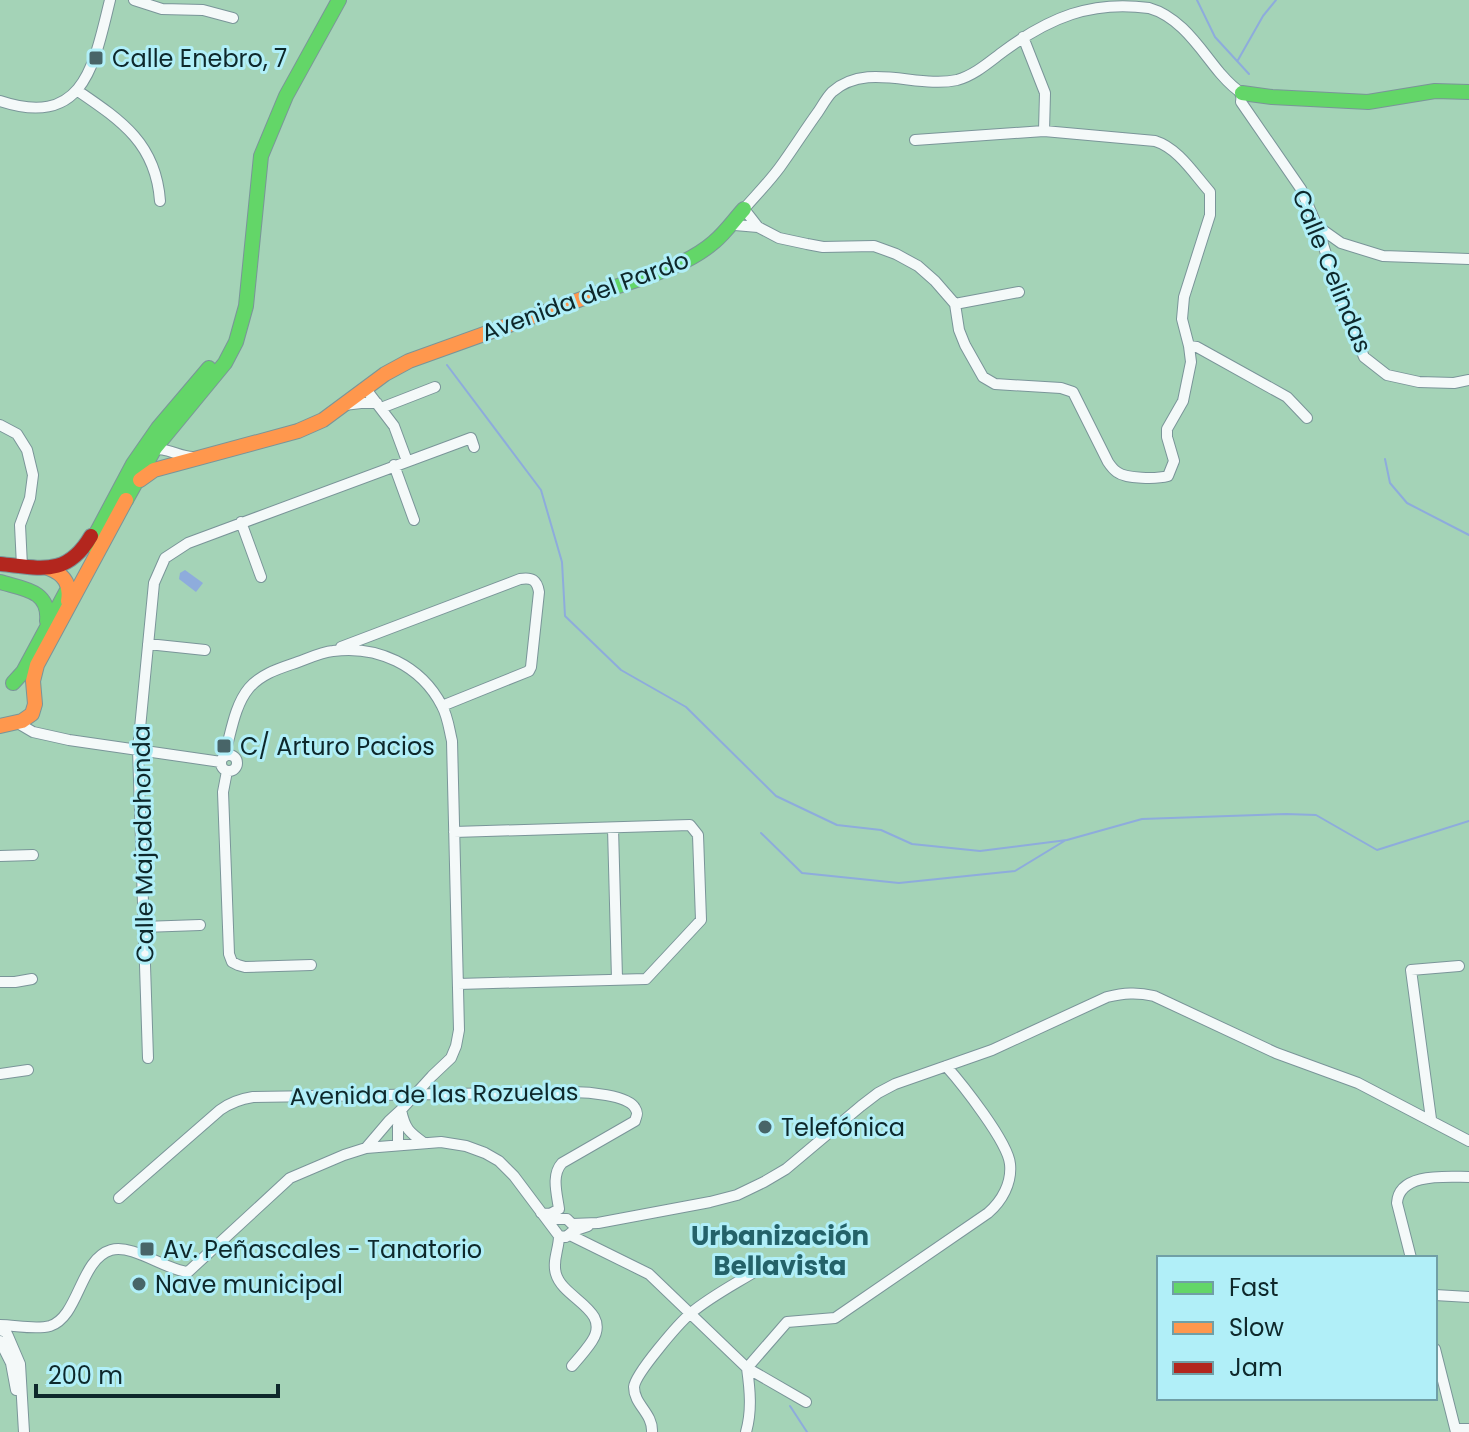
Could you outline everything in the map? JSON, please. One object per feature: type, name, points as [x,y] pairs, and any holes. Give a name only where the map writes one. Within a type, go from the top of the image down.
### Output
[{"type":"main road","points":[[44,652],[134,485],[164,450],[168,430],[225,363],[236,342],[246,306],[261,156],[272,124],[339,0]]},
{"type":"main road","points":[[1242,93],[1382,102],[1426,91],[1449,89],[1469,92]]},
{"type":"main road","name":"Avenida del Pardo","points":[[154,470],[298,431],[323,420],[385,374],[409,361],[665,269],[698,254],[716,241],[744,209]]},
{"type":"main road","points":[[6,687],[23,672],[133,464],[158,428],[218,358],[246,306]]},
{"type":"main road","points":[[134,485],[154,470]]},
{"type":"main road","points":[[48,568],[69,562],[78,555],[109,509]]},
{"type":"main road","points":[[6,721],[27,719],[34,711],[33,675],[69,598],[69,587],[59,571],[11,565]]},
{"type":"main road","points":[[3,583],[42,597],[49,610],[45,629]]},
{"type":"main road","points":[[6,687],[24,684],[33,692]]},
{"type":"street","points":[[0,101],[15,106],[50,107],[65,102],[78,91],[94,58],[110,0]]},
{"type":"street","points":[[134,0],[162,9],[203,10],[233,18]]},
{"type":"street","name":"Avenida del Pardo","points":[[744,209],[778,170],[832,92],[861,78],[956,80],[975,72],[1040,25],[1075,9],[1121,3],[1152,9],[1175,20],[1231,85],[1242,93]]},
{"type":"street","points":[[1023,37],[1045,93],[1044,131]]},
{"type":"street","points":[[78,91],[99,105],[144,147],[153,165],[160,201]]},
{"type":"street","name":"Calle Celindas","points":[[1242,93],[1241,102],[1301,189],[1364,357],[1387,375],[1419,382],[1469,380]]},
{"type":"street","points":[[731,223],[758,227],[779,238],[823,247],[874,246],[918,266],[955,304],[959,330],[983,377],[995,384],[1061,388],[1073,392],[1115,471],[1124,476],[1162,478],[1170,473],[1174,458],[1167,429],[1184,397],[1190,365],[1182,319],[1184,297],[1210,215],[1210,192],[1165,144],[1155,141],[1044,131],[915,140]]},
{"type":"street","points":[[744,209],[758,227]]},
{"type":"street","points":[[1317,226],[1341,243],[1383,256],[1469,259]]},
{"type":"street","points":[[955,304],[1019,292]]},
{"type":"street","points":[[1189,346],[1197,347],[1287,397],[1307,418]]},
{"type":"street","points":[[379,405],[379,388],[385,374]]},
{"type":"street","name":"Avenida del Pardo","points":[[344,405],[379,405],[435,387]]},
{"type":"street","points":[[365,388],[394,426],[407,461]]},
{"type":"street","points":[[0,425],[17,434],[27,450],[33,475],[30,498],[3,583]]},
{"type":"street","name":"Calle Majadahonda","points":[[148,1058],[138,749],[154,583],[165,558],[188,543],[394,465],[471,438],[474,447]]},
{"type":"street","points":[[154,470],[168,457],[164,450]]},
{"type":"street","points":[[109,509],[145,455],[164,450],[184,457],[203,457]]},
{"type":"street","points":[[394,465],[414,520]]},
{"type":"street","points":[[241,522],[261,577]]},
{"type":"street","points":[[311,965],[245,967],[232,962],[229,954],[224,763],[239,705],[249,688],[262,677],[520,579],[534,580],[539,592],[529,671],[442,706]]},
{"type":"street","points":[[379,654],[376,643],[380,631]]},
{"type":"street","points":[[148,644],[205,650]]},
{"type":"street","points":[[330,651],[355,649],[404,664],[420,676],[442,706],[452,741],[459,1030],[456,1046],[451,1058],[366,1148]]},
{"type":"street","points":[[34,711],[43,734]]},
{"type":"street","points":[[6,721],[33,732],[69,740],[224,763],[235,769],[237,759],[232,731]]},
{"type":"street","points":[[454,832],[690,825],[698,835],[701,920],[646,979],[458,984]]},
{"type":"street","points":[[613,828],[617,979]]},
{"type":"street","points":[[0,856],[33,855]]},
{"type":"street","points":[[143,927],[200,925]]},
{"type":"street","points":[[1431,1119],[1411,970],[1459,966]]},
{"type":"street","points":[[0,982],[32,979]]},
{"type":"street","points":[[560,1225],[594,1223],[737,1195],[786,1169],[861,1106],[895,1084],[992,1050],[1107,997],[1123,993],[1154,996],[1276,1053],[1358,1083],[1469,1141]]},
{"type":"street","points":[[746,1432],[750,1418],[747,1368],[787,1322],[835,1318],[988,1213],[1004,1195],[1010,1173],[1007,1151],[946,1066]]},
{"type":"street","points":[[0,1074],[28,1070]]},
{"type":"street","name":"Avenida de las Rozuelas","points":[[119,1198],[220,1110],[234,1101],[253,1097],[590,1092],[632,1105],[637,1114],[635,1121],[556,1169],[560,1225]]},
{"type":"street","points":[[401,1110],[410,1133],[424,1143]]},
{"type":"street","points":[[393,1146],[401,1110]]},
{"type":"street","points":[[389,1121],[393,1146]]},
{"type":"street","points":[[0,1327],[51,1326],[67,1311],[91,1267],[111,1250],[125,1250],[188,1272],[290,1178],[366,1148],[441,1142],[466,1146],[499,1161],[560,1225],[649,1274],[747,1368],[806,1402]]},
{"type":"street","points":[[1410,1256],[1397,1203],[1398,1194],[1403,1188],[1424,1178],[1469,1177]]},
{"type":"street","points":[[560,1225],[559,1248],[555,1258],[556,1276],[566,1291],[588,1308],[597,1323],[594,1339],[572,1366]]},
{"type":"street","points":[[652,1432],[650,1418],[636,1398],[635,1382],[639,1373],[690,1314],[759,1269]]},
{"type":"street","points":[[1437,1295],[1469,1297]]},
{"type":"street","points":[[0,1327],[8,1336],[21,1432]]},
{"type":"street","points":[[0,1341],[10,1364]]},
{"type":"street","points":[[1437,1357],[1456,1431],[1469,1429]]},
{"type":"green space","points":[[0,0],[1469,0],[1469,1432],[0,1432]]},
{"type":"water","points":[[185,570],[203,583],[196,592],[179,579],[180,573]]},
{"type":"waterway","points":[[1197,0],[1215,37],[1249,74]]},
{"type":"waterway","points":[[1238,60],[1263,16],[1276,0]]},
{"type":"waterway","points":[[447,365],[541,490],[562,562],[565,616],[621,670],[686,707],[776,796],[837,825],[881,830],[912,844],[980,851],[1067,840],[1142,819],[1316,815],[1377,850],[1469,821]]},
{"type":"waterway","points":[[1385,459],[1390,483],[1407,503],[1469,535]]},
{"type":"waterway","points":[[761,833],[802,873],[899,883],[1015,871],[1066,840]]},
{"type":"waterway","points":[[790,1406],[807,1432]]},
{"type":"traffic: fast","points":[[126,500],[155,448],[225,363],[236,342],[246,306],[261,156],[286,96],[339,0]]},
{"type":"traffic: fast","points":[[1242,93],[1368,102],[1435,91],[1469,92]]},
{"type":"traffic: fast","points":[[598,293],[659,272],[702,251],[744,209]]},
{"type":"traffic: fast","points":[[90,545],[133,464],[158,428],[209,368]]},
{"type":"traffic: fast","points":[[0,582],[26,589],[40,597],[47,611],[47,621]]},
{"type":"traffic: fast","points":[[13,683],[23,672],[66,592]]},
{"type":"traffic: slow","points":[[140,480],[154,470],[298,431],[323,420],[385,374],[409,361],[598,293]]},
{"type":"traffic: slow","points":[[0,726],[22,721],[32,714],[37,665],[126,500]]},
{"type":"traffic: slow","points":[[48,568],[65,580],[68,601]]},
{"type":"traffic: jam","points":[[0,564],[40,568],[62,564],[82,549],[91,536]]},
{"type":"place","name":"Calle Enebro, 7","points":[[96,58]]},
{"type":"place","name":"C/ Arturo Pacios","points":[[224,746]]},
{"type":"place","name":"Telefónica","points":[[765,1127]]},
{"type":"place","name":"Av. Peñascales - Tanatorio","points":[[147,1249]]},
{"type":"place","name":"Nave municipal","points":[[139,1284]]},
{"type":"district","name":"Urbanización Bellavista","points":[[780,1251]]}]
